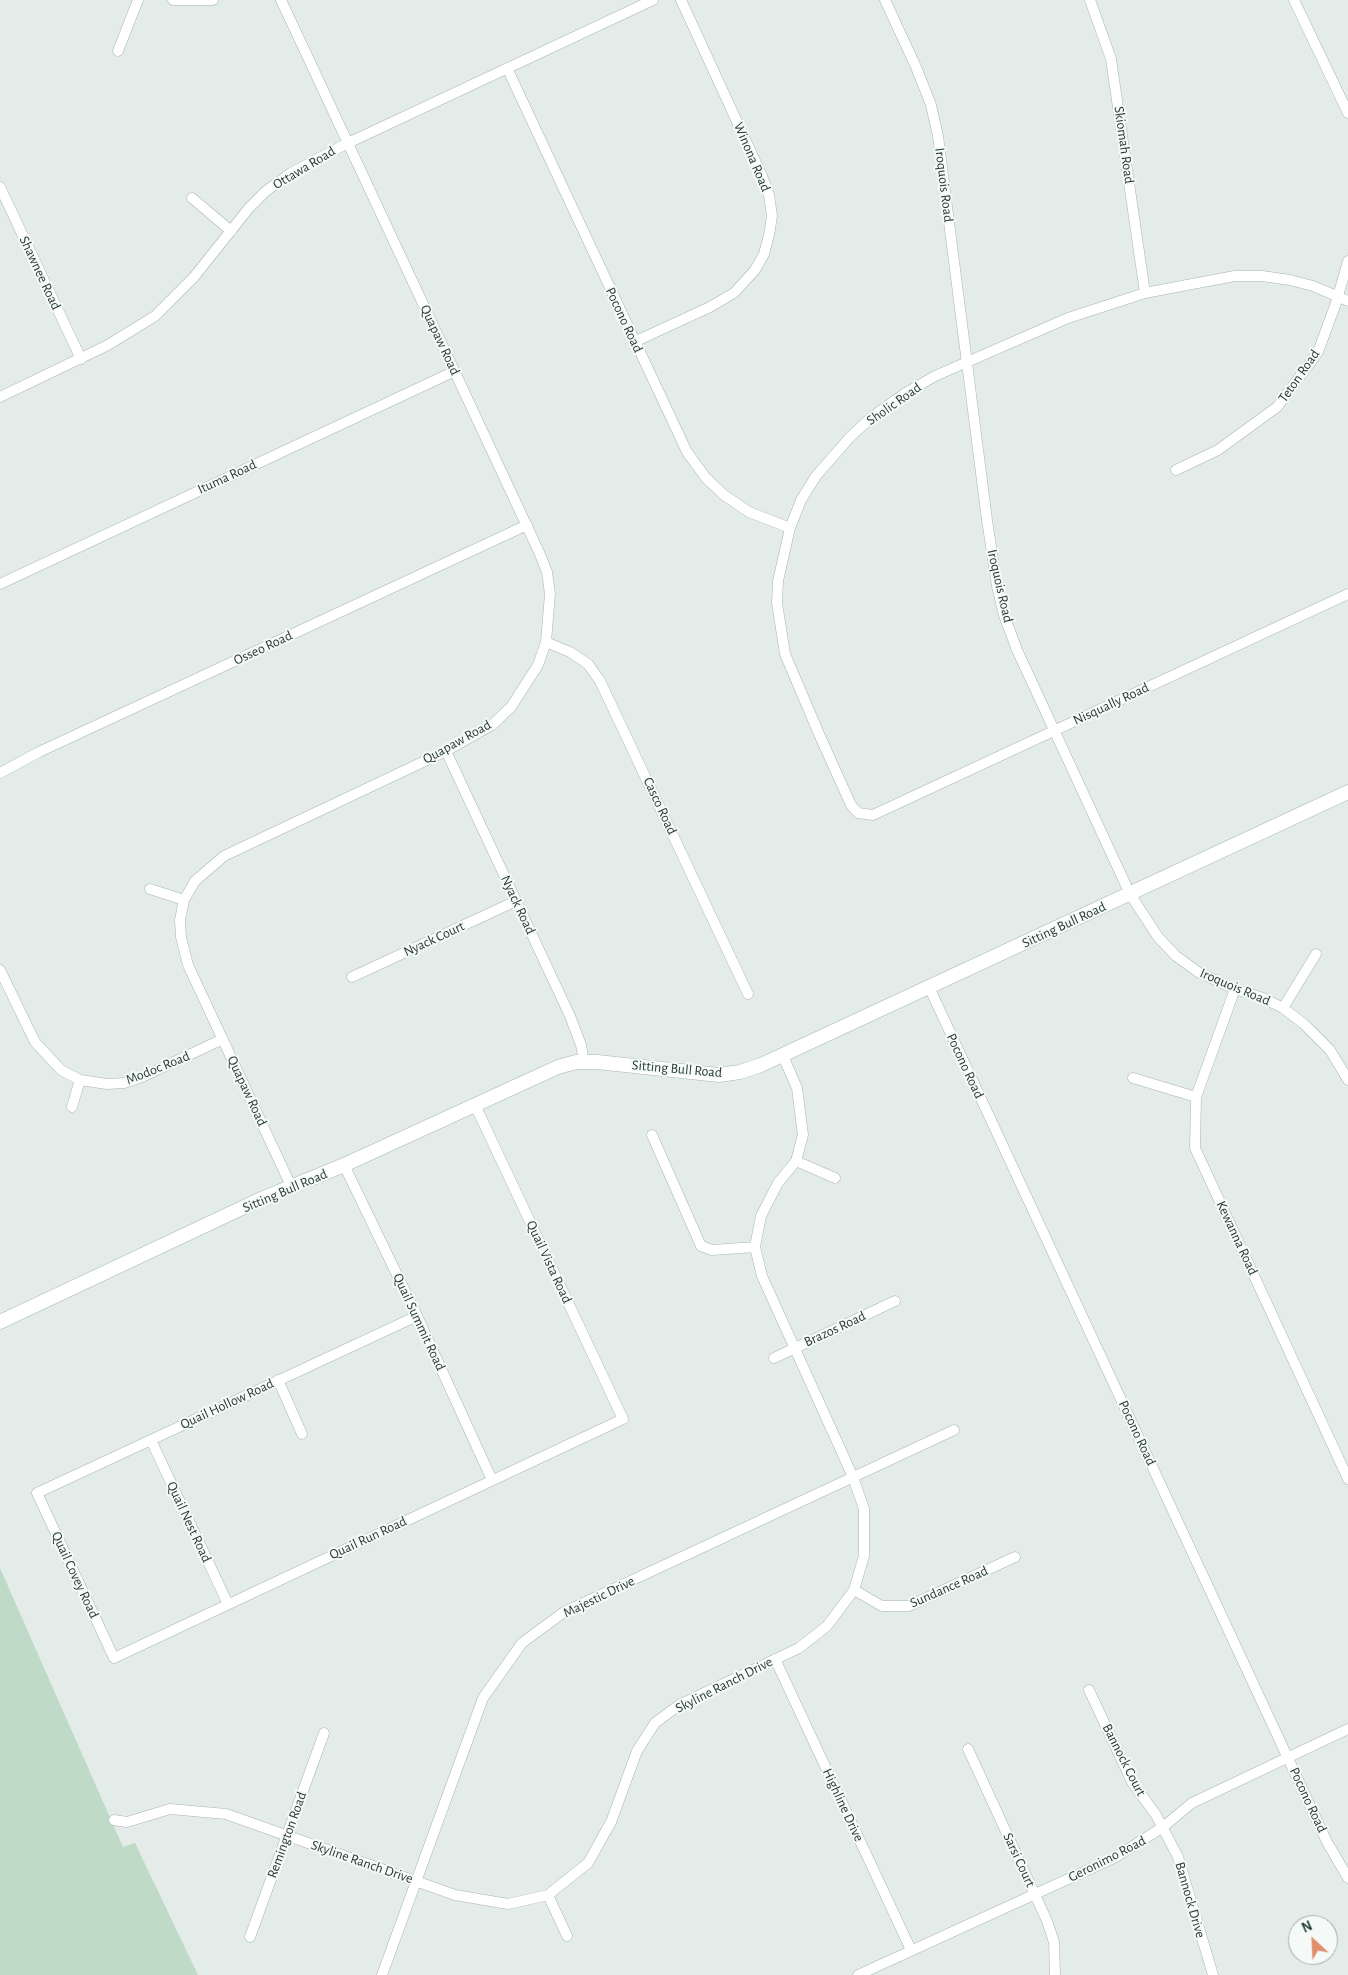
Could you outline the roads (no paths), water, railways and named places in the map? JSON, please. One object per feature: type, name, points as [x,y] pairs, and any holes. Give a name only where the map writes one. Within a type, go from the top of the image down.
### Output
[{"type":"street","points":[[118,51],[138,0]]},
{"type":"street","points":[[172,0],[213,0]]},
{"type":"street","name":"Quapaw Road","points":[[280,0],[527,525],[547,572],[550,594],[546,642],[538,665],[511,707],[492,725],[446,751],[224,856],[195,881],[184,900],[180,920],[183,947],[188,964],[291,1186]]},
{"type":"street","name":"Ottawa Road","points":[[0,397],[129,334],[155,316],[176,297],[266,191],[299,169],[348,143],[653,0]]},
{"type":"street","name":"Winona Road","points":[[634,342],[710,307],[734,293],[755,270],[764,254],[770,236],[772,216],[762,176],[681,0]]},
{"type":"street","name":"Iroquois Road","points":[[885,0],[916,67],[931,105],[936,128],[987,520],[1004,615],[1018,650],[1130,894],[1143,915],[1176,956],[1198,972],[1263,998],[1283,1008],[1304,1024],[1330,1050],[1348,1080]]},
{"type":"street","name":"Skiomah Road","points":[[1090,0],[1111,59],[1145,293]]},
{"type":"street","points":[[1294,0],[1348,112]]},
{"type":"street","name":"Pocono Road","points":[[507,68],[674,428],[687,452],[706,478],[724,495],[749,512],[790,528]]},
{"type":"street","name":"Shawnee Road","points":[[0,187],[81,359]]},
{"type":"street","points":[[192,198],[231,231]]},
{"type":"street","name":"Teton Road","points":[[1176,470],[1218,450],[1278,407],[1318,352],[1348,261]]},
{"type":"street","name":"Sholic Road","points":[[873,815],[858,813],[851,805],[785,654],[779,628],[777,595],[783,554],[790,528],[801,500],[816,476],[851,436],[904,394],[967,362],[1068,318],[1145,293],[1235,276],[1262,276],[1290,280],[1338,295],[1348,301]]},
{"type":"street","name":"Ituma Road","points":[[0,584],[455,370]]},
{"type":"street","name":"Osseo Road","points":[[0,774],[39,752],[527,525]]},
{"type":"street","name":"Nisqually Road","points":[[873,815],[1348,594]]},
{"type":"street","name":"Casco Road","points":[[546,642],[570,652],[588,664],[600,681],[748,994]]},
{"type":"street","name":"Nyack Road","points":[[446,751],[570,1016],[581,1046],[584,1062]]},
{"type":"street","name":"Sitting Bull Road","points":[[0,1322],[291,1186],[344,1165],[547,1071],[568,1064],[584,1062],[719,1076],[746,1071],[782,1056],[1348,792]]},
{"type":"street","points":[[150,889],[184,900]]},
{"type":"street","name":"Nyack Court","points":[[352,977],[516,901]]},
{"type":"street","points":[[1283,1008],[1316,954]]},
{"type":"street","name":"Modoc Road","points":[[0,970],[35,1042],[61,1070],[80,1080],[107,1084],[124,1083],[142,1077],[223,1039]]},
{"type":"street","name":"Pocono Road","points":[[928,987],[1327,1842],[1348,1878]]},
{"type":"street","name":"Kewanna Road","points":[[1235,988],[1196,1097],[1195,1148],[1348,1479]]},
{"type":"street","name":"Skyline Ranch Drive","points":[[114,1820],[127,1822],[170,1809],[226,1814],[455,1895],[508,1904],[548,1895],[588,1863],[611,1822],[637,1751],[655,1723],[679,1705],[799,1648],[827,1626],[854,1590],[864,1556],[864,1509],[853,1477],[762,1276],[755,1247],[761,1216],[778,1183],[796,1161],[803,1135],[797,1088],[782,1056]]},
{"type":"street","points":[[1134,1078],[1196,1097]]},
{"type":"street","points":[[72,1107],[80,1080]]},
{"type":"street","name":"Quail Vista Road","points":[[475,1105],[624,1420]]},
{"type":"street","points":[[652,1135],[701,1246],[712,1250],[755,1247]]},
{"type":"street","points":[[796,1161],[835,1178]]},
{"type":"street","name":"Quail Summit Road","points":[[344,1165],[417,1316],[492,1480]]},
{"type":"street","name":"Brazos Road","points":[[774,1358],[895,1301]]},
{"type":"street","name":"Quail Hollow Road","points":[[36,1493],[417,1316]]},
{"type":"street","points":[[278,1380],[302,1434]]},
{"type":"street","name":"Quail Run Road","points":[[114,1658],[624,1420]]},
{"type":"street","name":"Majestic Drive","points":[[382,1975],[484,1698],[522,1644],[564,1612],[954,1430]]},
{"type":"street","name":"Quail Nest Road","points":[[151,1440],[228,1604]]},
{"type":"street","name":"Quail Covey Road","points":[[36,1493],[114,1658]]},
{"type":"street","name":"Sundance Road","points":[[854,1590],[882,1606],[909,1606],[1015,1557]]},
{"type":"street","name":"Highline Drive","points":[[775,1659],[911,1950]]},
{"type":"street","name":"Bannock Court","points":[[1090,1690],[1132,1782],[1163,1827]]},
{"type":"street","name":"Geronimo Road","points":[[858,1975],[1114,1858],[1163,1827],[1192,1803],[1348,1729]]},
{"type":"street","name":"Remington Road","points":[[250,1937],[324,1733]]},
{"type":"street","name":"Sarsi Court","points":[[968,1749],[1035,1894],[1054,1942],[1055,1975]]},
{"type":"street","name":"Bannock Drive","points":[[1163,1827],[1181,1864],[1213,1975]]},
{"type":"street","points":[[548,1895],[567,1936]]}]
